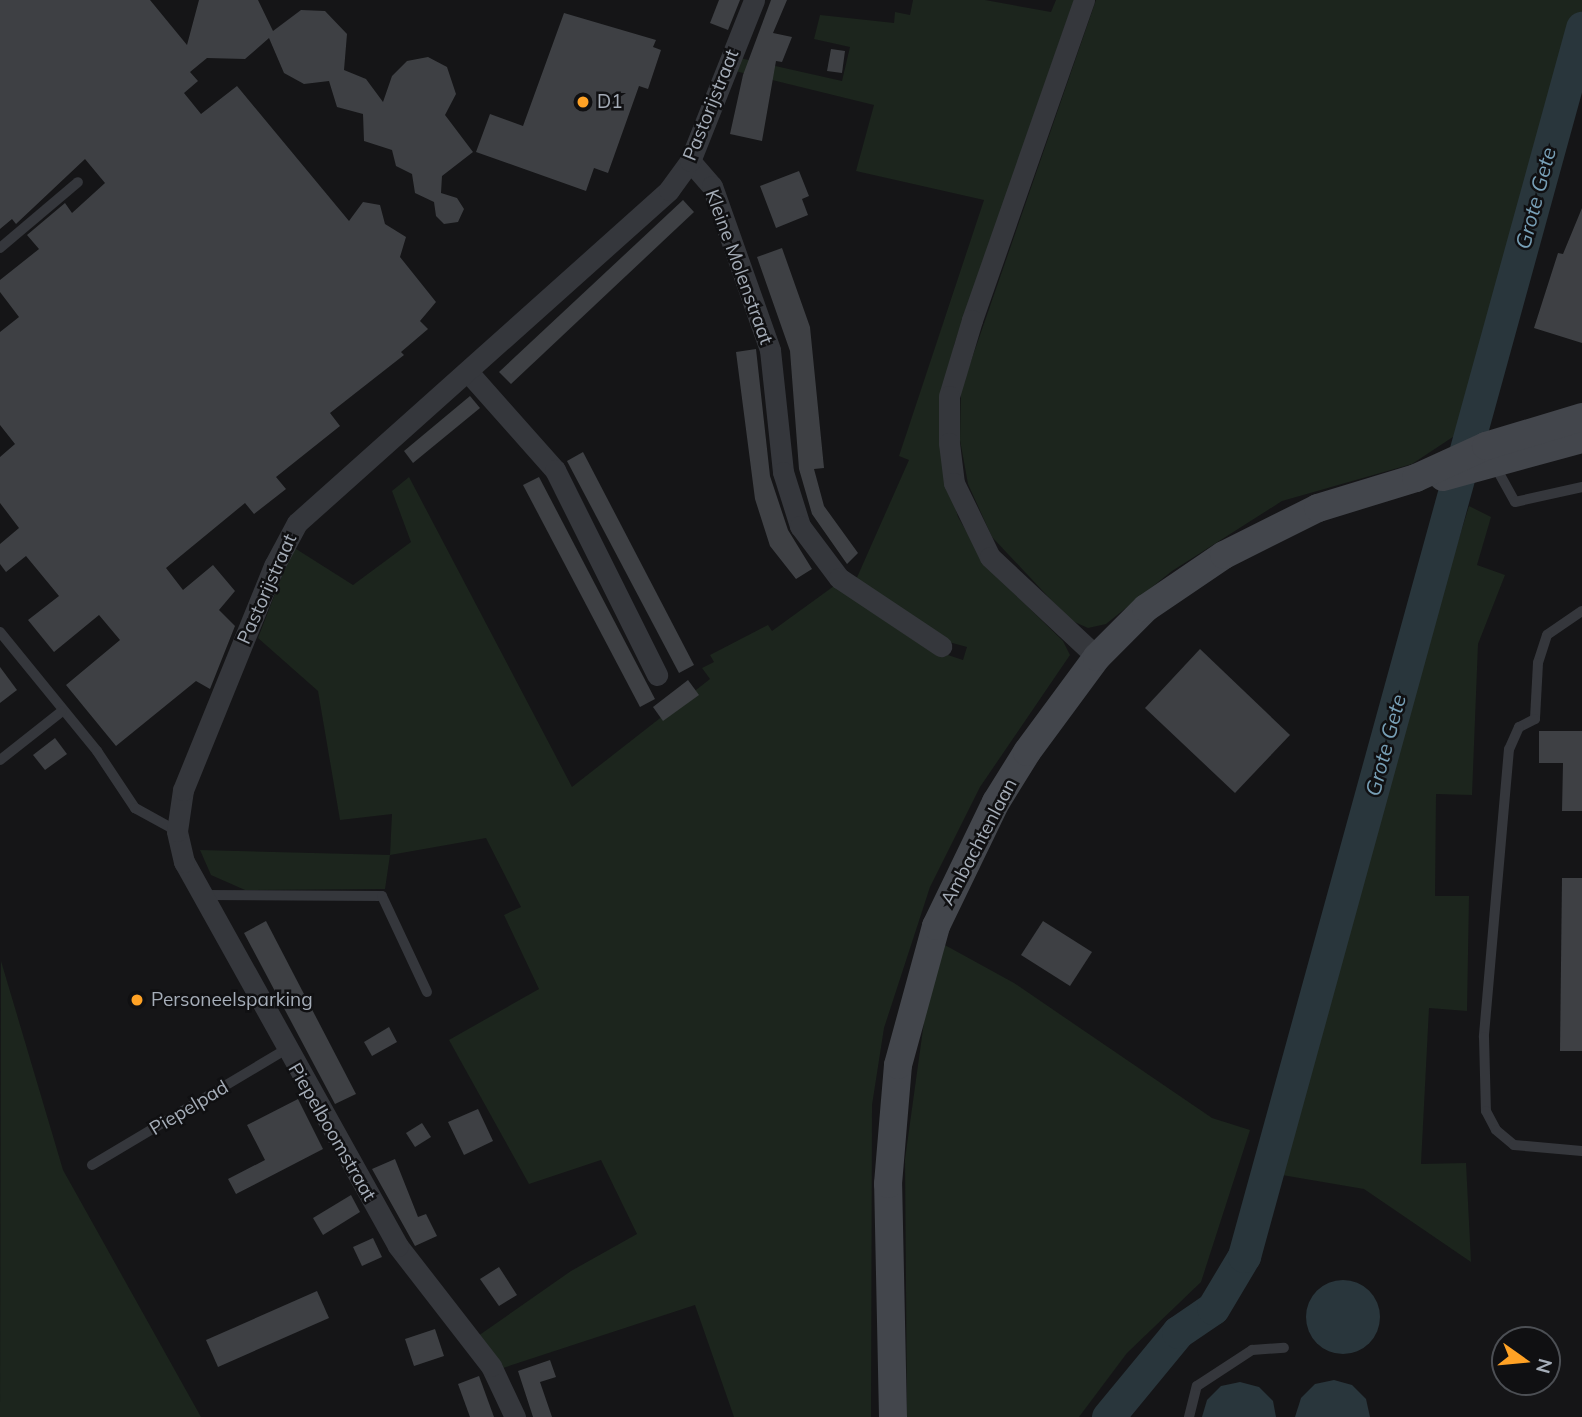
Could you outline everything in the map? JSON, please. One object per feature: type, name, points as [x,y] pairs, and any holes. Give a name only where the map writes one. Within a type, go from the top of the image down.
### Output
[{"type":"street","name":"Pastorijstraat","points":[[177,831],[183,790],[286,538],[310,506],[468,372],[650,208],[690,161],[754,0]]},
{"type":"street","points":[[1084,0],[953,383],[948,443],[954,483],[989,557],[1097,657]]},
{"type":"street","name":"Kleine Molenstraat","points":[[690,161],[712,186],[769,351],[783,472],[800,526],[839,578],[941,646]]},
{"type":"street","points":[[468,372],[555,470],[657,675]]},
{"type":"street","name":"Ambachtenlaan","points":[[1487,460],[1582,417]]},
{"type":"street","name":"Ambachtenlaan","points":[[892,1417],[891,1124],[914,997],[936,926],[990,813],[1097,657],[1176,585],[1279,524],[1435,472],[1582,439]]},
{"type":"street","name":"Piepelboomstraat","points":[[177,831],[184,862],[285,1050],[398,1246],[491,1367],[515,1417]]},
{"type":"lane","points":[[0,248],[78,182]]},
{"type":"lane","points":[[1487,460],[1515,502],[1582,487]]},
{"type":"lane","points":[[1582,611],[1547,635],[1538,663],[1535,719],[1519,727],[1509,749],[1484,1037],[1486,1111],[1496,1130],[1514,1145],[1582,1152]]},
{"type":"lane","points":[[0,632],[61,712],[97,751],[135,808],[177,831]]},
{"type":"lane","points":[[0,760],[61,712]]},
{"type":"lane","points":[[202,895],[382,896],[427,992]]},
{"type":"lane","name":"Piepelpad","points":[[92,1165],[285,1050]]},
{"type":"lane","points":[[1189,1417],[1197,1386],[1252,1350],[1284,1348]]},
{"type":"shaded area","points":[[913,0],[985,0],[1051,12],[1056,0],[1074,0],[954,345],[943,464],[958,517],[987,567],[1063,641],[1070,655],[980,787],[930,887],[884,1028],[872,1105],[871,1417],[734,1417],[695,1305],[500,1369],[478,1336],[571,1271],[637,1234],[601,1160],[529,1184],[449,1040],[539,989],[504,915],[521,907],[486,838],[390,855],[392,814],[340,820],[318,691],[258,638],[293,547],[353,585],[411,542],[392,491],[409,477],[572,787],[710,679],[702,668],[714,662],[710,655],[768,625],[772,631],[834,586],[927,648],[963,660],[967,647],[945,641],[855,582],[909,460],[899,456],[984,200],[856,171],[874,105],[735,71],[740,58],[842,81],[850,47],[814,39],[820,15],[894,23],[895,12],[910,15]]},
{"type":"shaded area","points":[[1096,0],[1582,0],[1582,28],[1471,425],[1412,464],[1282,501],[1172,571],[1106,624],[1088,628],[1070,620],[992,537],[968,484],[960,440],[961,390]]},
{"type":"shaded area","points":[[1469,506],[1491,517],[1477,565],[1505,575],[1478,644],[1472,795],[1436,794],[1435,896],[1469,896],[1467,1011],[1429,1008],[1421,1164],[1466,1163],[1471,1262],[1364,1189],[1282,1175],[1403,719]]},
{"type":"shaded area","points":[[200,850],[390,855],[385,889],[245,890],[211,875]]},
{"type":"shaded area","points":[[943,944],[1014,983],[1212,1118],[1250,1130],[1201,1282],[1127,1353],[1079,1417],[907,1417],[905,1159],[928,993]]},
{"type":"shaded area","points":[[1,961],[63,1170],[201,1417],[0,1417]]},
{"type":"shaded area","points":[[1343,1280],[1357,1283],[1369,1291],[1377,1303],[1380,1317],[1377,1331],[1369,1343],[1357,1351],[1343,1354],[1329,1351],[1317,1343],[1309,1331],[1306,1317],[1309,1303],[1317,1291],[1329,1283]]},
{"type":"shaded area","points":[[1334,1380],[1352,1385],[1366,1399],[1370,1417],[1295,1417],[1301,1398],[1315,1384]]},
{"type":"shaded area","points":[[1240,1382],[1259,1387],[1273,1401],[1276,1417],[1202,1417],[1207,1400],[1221,1386]]},
{"type":"building","points":[[0,0],[150,0],[187,45],[199,0],[258,0],[273,31],[301,10],[325,11],[347,34],[344,70],[366,79],[383,102],[392,76],[407,61],[428,57],[447,67],[456,94],[445,115],[473,152],[442,176],[441,193],[457,198],[464,209],[458,222],[444,224],[436,216],[434,202],[415,193],[412,174],[396,166],[392,150],[364,141],[363,114],[337,107],[329,81],[304,84],[284,73],[269,38],[245,59],[207,58],[190,72],[198,81],[184,93],[201,114],[237,86],[349,221],[363,202],[380,205],[385,224],[406,237],[400,257],[436,302],[420,321],[428,329],[401,352],[404,355],[330,413],[340,426],[276,477],[286,489],[254,514],[245,503],[166,568],[183,590],[213,565],[235,591],[219,610],[235,626],[210,689],[196,681],[116,746],[66,685],[120,640],[99,615],[54,652],[28,620],[59,596],[26,556],[6,572],[0,564],[0,544],[19,528],[0,503],[0,457],[15,444],[0,425],[0,332],[19,317],[0,292],[0,280],[39,249],[27,235],[65,203],[72,213],[105,183],[85,159],[16,224],[12,219],[0,229]]},
{"type":"building","points":[[719,0],[740,0],[728,30],[710,23]]},
{"type":"building","points":[[771,0],[787,0],[773,33],[792,37],[782,62],[776,61],[762,141],[730,134],[743,75]]},
{"type":"building","name":"D1","points":[[564,13],[656,40],[653,47],[661,50],[648,89],[639,86],[608,173],[594,168],[586,191],[476,152],[490,114],[523,126]]},
{"type":"building","points":[[831,49],[845,51],[842,73],[827,71]]},
{"type":"building","points":[[799,171],[809,196],[802,199],[808,215],[776,228],[760,186]]},
{"type":"building","points":[[683,200],[694,212],[511,384],[499,372]]},
{"type":"building","points":[[1582,208],[1582,343],[1534,328],[1558,253],[1563,254]]},
{"type":"building","points":[[782,248],[810,327],[824,468],[814,469],[824,506],[858,553],[847,564],[812,514],[799,469],[790,351],[757,257]]},
{"type":"building","points":[[756,349],[770,476],[788,530],[812,569],[796,579],[770,546],[755,499],[736,352]]},
{"type":"building","points":[[470,396],[480,408],[413,463],[404,451]]},
{"type":"building","points":[[583,452],[694,665],[679,673],[567,461]]},
{"type":"building","points":[[539,477],[655,699],[640,707],[523,485]]},
{"type":"building","points":[[1200,649],[1290,735],[1235,793],[1145,708]]},
{"type":"building","points":[[0,667],[17,690],[0,703]]},
{"type":"building","points":[[688,680],[699,695],[663,721],[653,707]]},
{"type":"building","points":[[1539,731],[1582,731],[1582,811],[1562,811],[1563,763],[1539,763]]},
{"type":"building","points":[[55,738],[67,754],[45,770],[33,755]]},
{"type":"building","points":[[1562,878],[1582,878],[1582,1051],[1560,1051]]},
{"type":"building","points":[[266,921],[356,1094],[335,1104],[244,933]]},
{"type":"building","points":[[1043,921],[1092,952],[1070,986],[1021,955]]},
{"type":"building","points":[[389,1027],[397,1042],[372,1056],[364,1042]]},
{"type":"building","points":[[298,1099],[323,1149],[236,1194],[228,1179],[265,1160],[247,1125]]},
{"type":"building","points":[[478,1109],[493,1141],[464,1155],[448,1122]]},
{"type":"building","points":[[422,1123],[431,1137],[415,1147],[406,1133]]},
{"type":"building","points":[[395,1159],[418,1217],[426,1214],[437,1236],[415,1246],[372,1169]]},
{"type":"building","points":[[351,1195],[360,1212],[323,1235],[313,1218]]},
{"type":"building","points":[[373,1238],[382,1257],[362,1266],[353,1247]]},
{"type":"building","points":[[499,1267],[517,1295],[499,1306],[480,1279]]},
{"type":"building","points":[[317,1291],[329,1318],[218,1367],[206,1340]]},
{"type":"building","points":[[435,1329],[444,1356],[414,1366],[405,1339]]},
{"type":"building","points":[[550,1360],[556,1377],[540,1382],[552,1417],[533,1417],[518,1371]]},
{"type":"building","points":[[479,1376],[494,1417],[470,1417],[458,1384]]},
{"type":"waterway","name":"Grote Gete","points":[[1108,1417],[1178,1332],[1213,1308],[1244,1256],[1582,28]]},
{"type":"place","name":"D1","points":[[583,102]]},
{"type":"place","name":"Personeelsparking","points":[[137,1000]]}]
